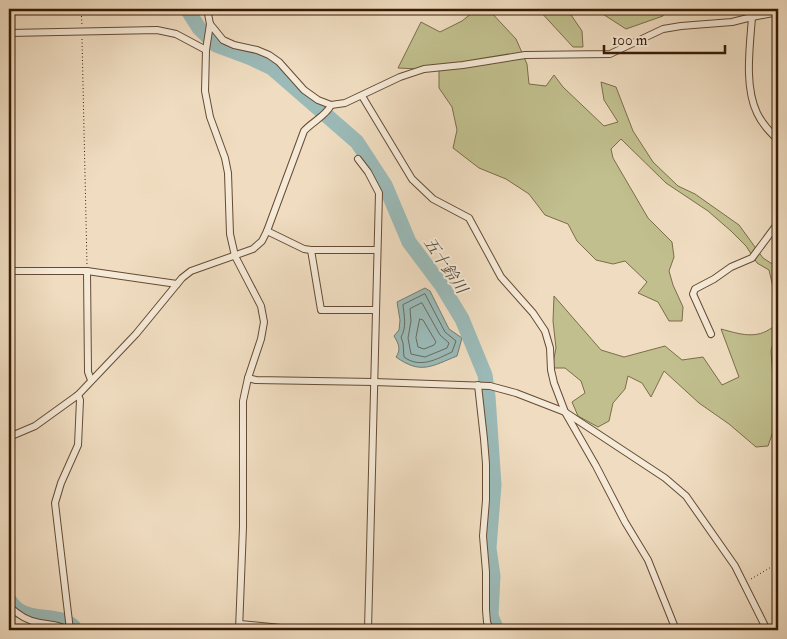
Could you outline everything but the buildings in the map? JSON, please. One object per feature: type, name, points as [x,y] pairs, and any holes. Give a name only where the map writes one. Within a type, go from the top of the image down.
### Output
[{"type":"street","points":[[207,9],[209,27],[206,47],[205,90],[210,117],[225,158],[228,173],[230,234],[235,256],[257,295],[264,322],[243,401],[243,526],[239,627],[301,630]]},
{"type":"street","points":[[750,9],[752,16],[749,80],[751,97],[766,128],[778,140]]},
{"type":"street","points":[[9,437],[35,426],[78,395],[90,380],[136,334],[177,284],[191,271],[253,249],[262,241],[301,139],[311,123],[329,108],[362,96],[400,77],[424,69],[525,55],[610,54],[663,30],[681,26],[732,22],[752,16],[777,13]]},
{"type":"street","points":[[209,27],[223,40],[268,55],[279,62],[304,90],[329,108]]},
{"type":"street","points":[[9,33],[157,30],[176,34],[206,47]]},
{"type":"street","points":[[362,96],[412,180],[433,199],[469,218],[501,277],[545,331],[550,348],[551,370],[554,383],[565,412],[648,560],[676,630]]},
{"type":"street","points":[[358,159],[379,192],[368,630]]},
{"type":"street","points":[[711,334],[694,294],[695,289],[714,279],[732,266],[752,258],[778,223]]},
{"type":"street","points":[[267,231],[304,250],[377,250]]},
{"type":"street","points":[[311,250],[321,310],[375,310]]},
{"type":"street","points":[[9,271],[87,270],[177,284]]},
{"type":"street","points":[[87,270],[88,372],[90,380]]},
{"type":"street","points":[[248,378],[256,380],[490,386],[524,396],[565,412],[665,478],[686,496],[725,549],[767,630]]},
{"type":"street","points":[[480,386],[486,464],[483,536],[486,572],[486,610],[490,630]]},
{"type":"street","points":[[9,606],[16,613],[30,621],[69,629],[55,503],[60,483],[78,445],[80,400],[78,395]]},
{"type":"path","points":[[81,9],[87,270]]},
{"type":"path","points":[[744,583],[778,563]]},
{"type":"shaded area","points":[[477,9],[488,9],[516,39],[527,64],[529,84],[546,86],[554,75],[563,87],[604,126],[618,122],[604,100],[601,82],[616,87],[633,131],[653,162],[678,186],[695,194],[739,225],[763,258],[777,267],[778,324],[771,351],[776,423],[768,446],[756,447],[729,424],[699,403],[664,371],[651,397],[642,383],[628,376],[625,389],[613,403],[609,421],[598,427],[578,416],[572,402],[585,393],[581,381],[565,368],[552,368],[556,348],[553,321],[554,296],[601,350],[624,357],[665,346],[682,360],[703,357],[722,385],[739,377],[721,329],[754,335],[773,327],[776,300],[769,270],[757,263],[746,246],[731,231],[708,211],[666,183],[621,139],[611,149],[613,158],[648,218],[672,242],[674,257],[669,271],[683,307],[682,321],[669,321],[658,302],[638,293],[647,282],[625,261],[613,264],[596,260],[577,241],[568,224],[545,215],[529,194],[506,179],[479,168],[453,148],[457,130],[452,107],[439,88],[439,67],[419,69],[398,68],[421,22],[440,32],[462,21]]},
{"type":"shaded area","points":[[538,9],[567,9],[582,31],[583,47],[573,47]]},
{"type":"shaded area","points":[[595,9],[664,9],[663,16],[626,29]]},
{"type":"water","points":[[425,288],[430,291],[449,329],[462,338],[457,356],[427,367],[420,367],[405,363],[396,357],[399,347],[394,336],[399,330],[400,320],[397,302]]},
{"type":"waterway","name":"五十鈴川","points":[[187,9],[199,28],[216,45],[272,68],[357,142],[385,185],[409,242],[442,286],[462,319],[485,375],[488,396],[494,485],[489,548],[493,576],[491,616],[497,630]]},
{"type":"waterway","points":[[9,600],[20,611],[34,616],[65,621],[76,630]]}]
